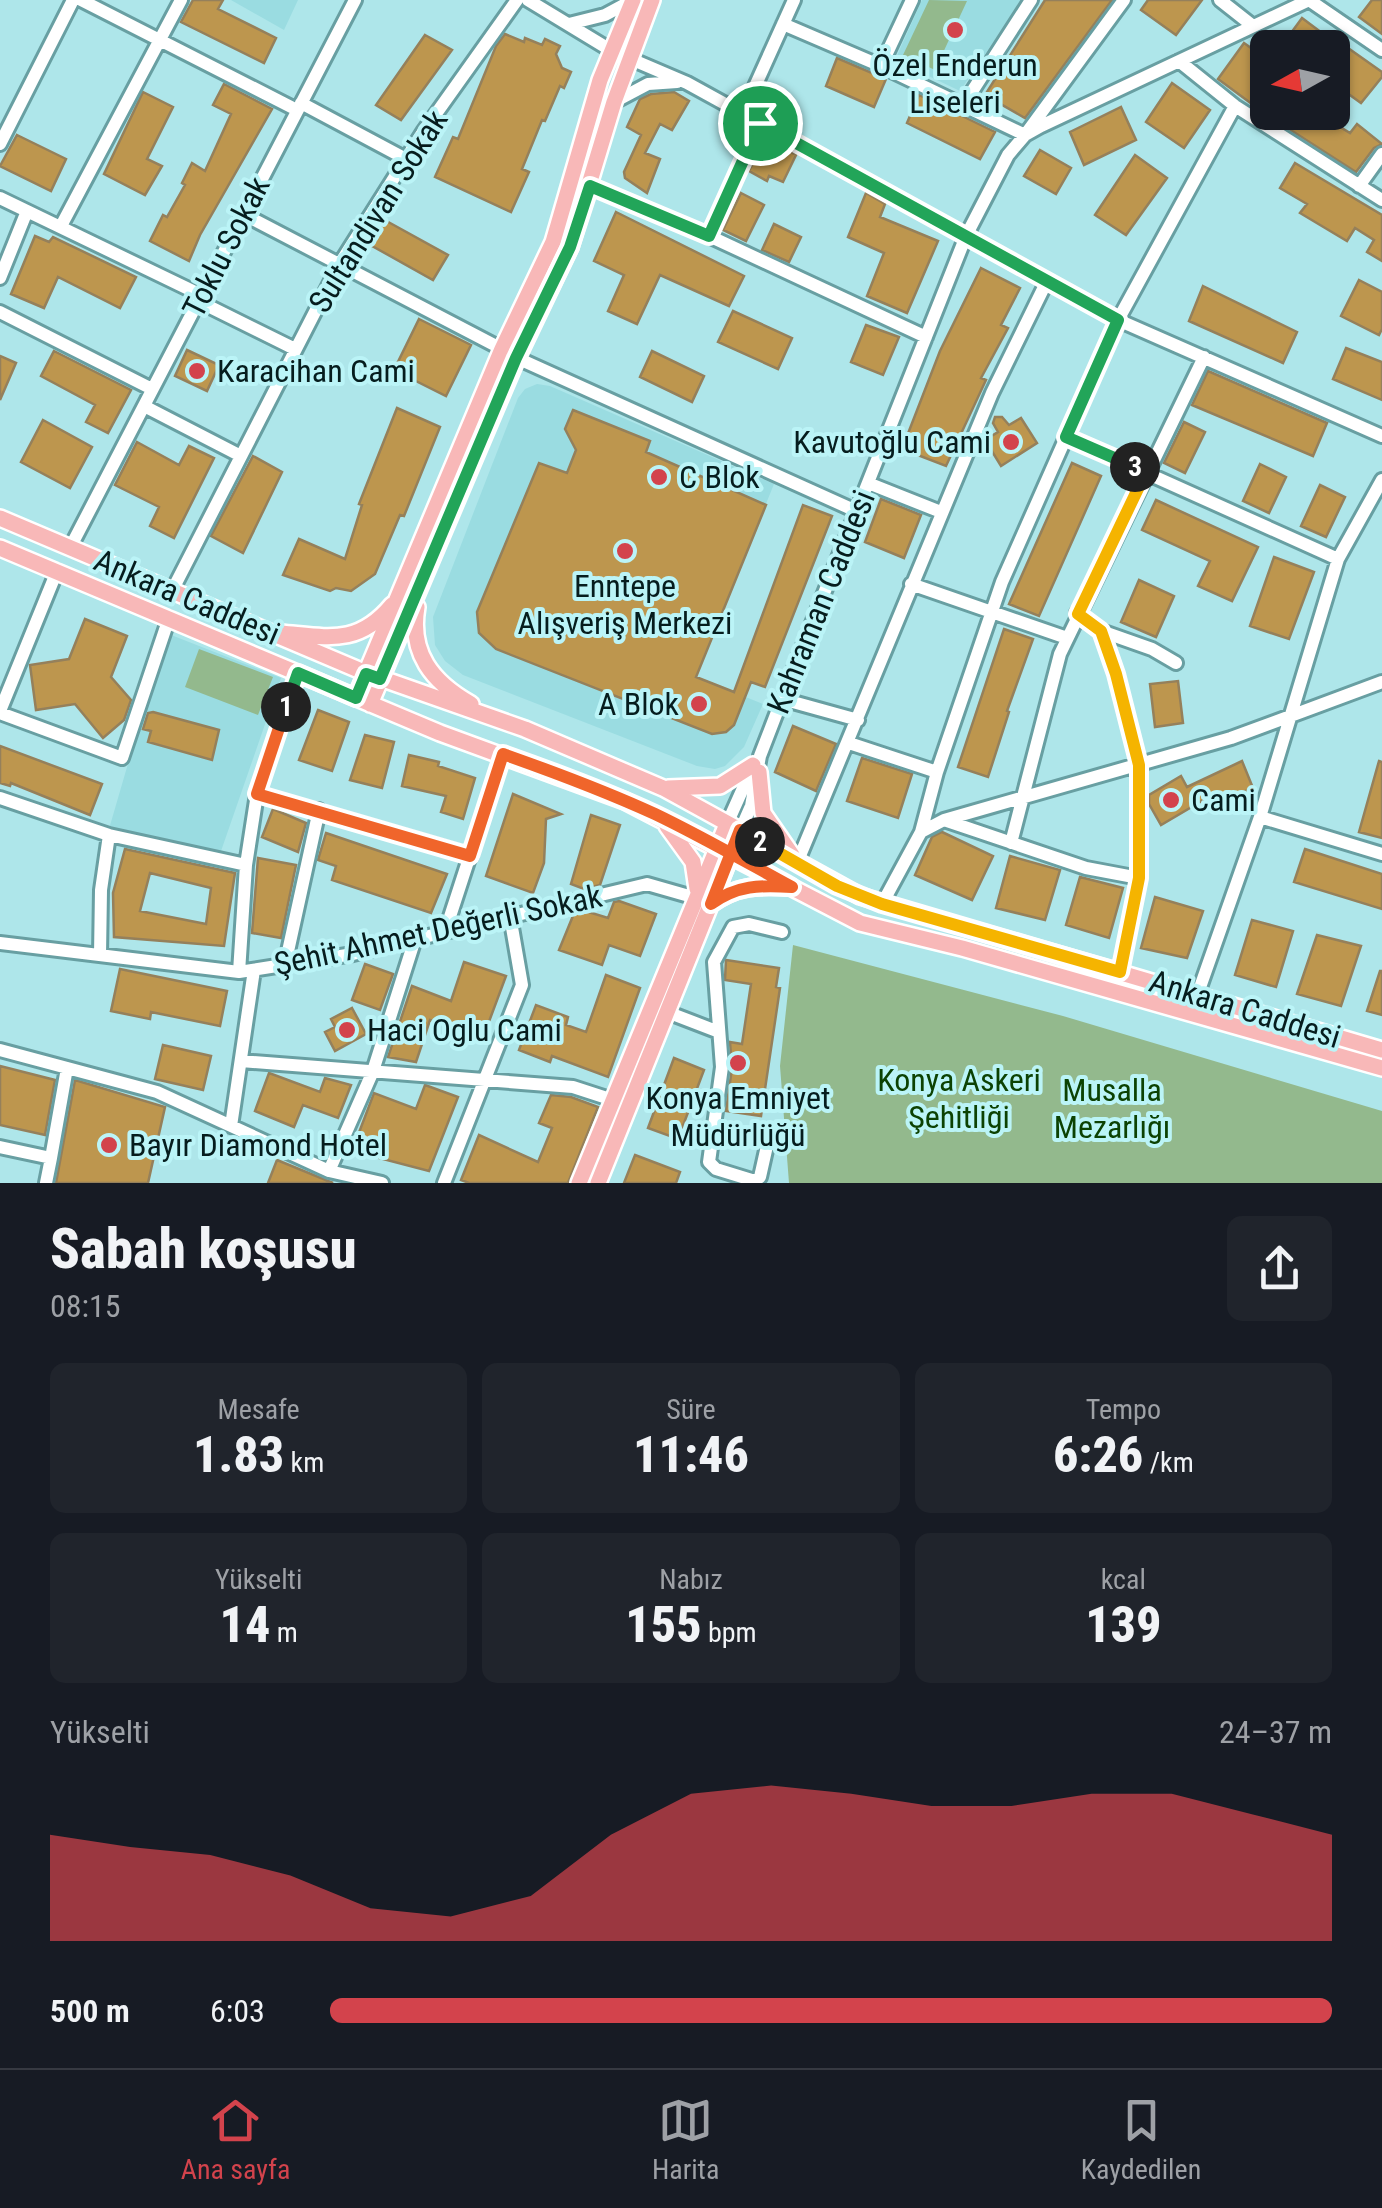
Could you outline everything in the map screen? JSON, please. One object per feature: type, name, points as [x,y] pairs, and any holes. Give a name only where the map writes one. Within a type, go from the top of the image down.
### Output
[{"type":"main road","points":[[525,729],[464,701],[445,688],[424,664],[414,625],[417,576],[502,349],[558,227],[612,51],[633,0]]},
{"type":"main road","points":[[363,701],[516,358],[570,247],[614,102],[652,0]]},
{"type":"main road","name":"Ankara Caddesi","points":[[0,518],[373,676],[525,729],[663,788],[837,886],[882,904],[1382,1050]]},
{"type":"main road","name":"Ankara Caddesi","points":[[0,548],[363,701],[658,816],[860,924],[962,948],[1382,1068]]},
{"type":"main road","points":[[268,632],[338,637],[362,632],[392,606],[417,576]]},
{"type":"main road","points":[[663,788],[720,786],[757,765],[764,813],[797,863]]},
{"type":"main road","points":[[598,1183],[667,1012],[703,901],[694,862],[658,816]]},
{"type":"main road","points":[[580,1183],[734,827]]},
{"type":"main road","points":[[703,901],[744,887],[792,887]]},
{"type":"street","points":[[0,144],[72,0]]},
{"type":"street","points":[[81,0],[406,159]]},
{"type":"street","points":[[61,226],[181,0]]},
{"type":"street","name":"Toklu Sokak","points":[[70,548],[355,0]]},
{"type":"street","name":"Sultandivan Sokak","points":[[172,591],[339,265],[406,159],[517,0]]},
{"type":"street","points":[[528,0],[612,51],[687,83],[1118,320],[1382,436]]},
{"type":"street","points":[[569,24],[605,14],[633,0]]},
{"type":"street","points":[[743,114],[794,0]]},
{"type":"street","points":[[881,66],[912,0]]},
{"type":"street","points":[[964,104],[1031,0]]},
{"type":"street","name":"Kahraman Caddesi","points":[[734,827],[751,806],[757,765],[966,236],[1008,155],[1124,0]]},
{"type":"street","points":[[1220,0],[1253,26]]},
{"type":"street","points":[[783,24],[1025,134],[1309,0],[1382,50]]},
{"type":"street","points":[[1180,61],[1235,106],[1382,200]]},
{"type":"street","points":[[614,102],[648,84],[687,83]]},
{"type":"street","points":[[882,904],[921,832],[937,772],[991,614],[1066,437],[1118,320],[1235,106]]},
{"type":"street","points":[[709,236],[760,123]]},
{"type":"street","points":[[1359,186],[1382,154]]},
{"type":"street","points":[[590,186],[709,236],[926,337]]},
{"type":"street","points":[[0,198],[295,349]]},
{"type":"street","points":[[0,278],[27,211]]},
{"type":"street","points":[[243,214],[502,349]]},
{"type":"street","points":[[797,863],[992,393],[1047,281]]},
{"type":"street","points":[[0,312],[152,389]]},
{"type":"street","points":[[1011,843],[1067,638],[1204,357]]},
{"type":"street","points":[[516,358],[856,511]]},
{"type":"street","points":[[144,406],[239,456]]},
{"type":"street","points":[[1066,437],[1338,559]]},
{"type":"street","points":[[1198,994],[1260,817],[1338,559],[1382,480]]},
{"type":"street","points":[[868,483],[942,512]]},
{"type":"street","points":[[57,571],[0,712],[122,758],[168,618]]},
{"type":"street","points":[[911,584],[1067,638]]},
{"type":"street","points":[[1078,614],[1101,631],[1152,649],[1176,664]]},
{"type":"street","points":[[1101,631],[1139,765],[1139,878],[1120,972]]},
{"type":"street","points":[[231,1126],[241,1060],[247,971],[246,865],[257,794],[298,673]]},
{"type":"street","points":[[921,832],[944,820],[1231,738],[1382,682]]},
{"type":"street","points":[[782,699],[858,720]]},
{"type":"street","points":[[849,743],[937,772]]},
{"type":"street","points":[[445,932],[503,754]]},
{"type":"street","points":[[257,794],[470,856]]},
{"type":"street","points":[[0,798],[109,835],[246,865]]},
{"type":"street","points":[[285,964],[319,810]]},
{"type":"street","points":[[1260,817],[1382,854]]},
{"type":"street","points":[[944,820],[1086,868],[1139,878]]},
{"type":"street","points":[[100,955],[101,890],[109,835]]},
{"type":"street","name":"Şehit Ahmet Değerli Sokak","points":[[0,943],[247,971],[353,954],[647,884],[703,901]]},
{"type":"street","points":[[444,1183],[522,985],[510,916]]},
{"type":"street","points":[[768,1136],[760,1177],[755,1181],[716,1169],[709,1162],[722,1076],[714,962],[727,934],[740,924],[782,932]]},
{"type":"street","points":[[330,1170],[374,1071],[415,939]]},
{"type":"street","points":[[667,1012],[719,1032]]},
{"type":"street","points":[[0,1050],[158,1092],[344,1179],[382,1183]]},
{"type":"street","points":[[241,1060],[573,1088],[613,1100]]},
{"type":"street","points":[[46,1183],[67,1068]]},
{"type":"street","points":[[0,1147],[51,1158]]},
{"type":"shaded area","points":[[231,0],[298,0],[284,30]]},
{"type":"shaded area","name":"Özel Enderun Liseleri","points":[[922,0],[1022,0],[960,91],[895,60]]},
{"type":"shaded area","name":"Enntepe Alışveriş Merkezi","points":[[537,384],[550,386],[774,484],[696,677],[763,704],[744,747],[725,766],[697,766],[463,675],[445,661],[435,645],[433,617],[518,398],[525,389]]},
{"type":"shaded area","points":[[166,633],[281,678],[220,854],[109,829]]},
{"type":"green space","points":[[929,0],[967,1],[935,70],[903,55]]},
{"type":"green space","points":[[199,649],[273,677],[258,715],[185,687]]},
{"type":"green space","points":[[793,945],[1063,1016],[1382,1111],[1382,1183],[789,1183],[780,1066]]},
{"type":"building","points":[[193,0],[223,0],[218,9],[276,38],[264,63],[181,22]]},
{"type":"building","points":[[1045,0],[1112,0],[1025,118],[985,95]]},
{"type":"building","points":[[1148,0],[1202,0],[1176,35],[1141,10]]},
{"type":"building","points":[[1372,0],[1382,0],[1382,34],[1359,17]]},
{"type":"building","points":[[1302,18],[1318,30],[1293,30]]},
{"type":"building","points":[[505,34],[524,42],[525,38],[542,45],[545,39],[560,46],[556,54],[562,68],[571,72],[564,88],[560,86],[545,121],[542,120],[522,169],[529,172],[511,212],[435,177],[453,137],[458,139],[496,46]]},
{"type":"building","points":[[425,35],[452,50],[401,120],[376,105]]},
{"type":"building","points":[[1244,43],[1250,47],[1250,103],[1218,79]]},
{"type":"building","points":[[1350,49],[1382,72],[1361,103],[1350,95]]},
{"type":"building","points":[[837,58],[886,79],[874,107],[826,86]]},
{"type":"building","points":[[1172,83],[1210,110],[1184,148],[1146,122]]},
{"type":"building","points":[[224,84],[272,109],[189,261],[150,241],[185,185],[182,183],[192,163],[205,171],[231,114],[213,105]]},
{"type":"building","points":[[143,92],[173,107],[147,159],[162,166],[145,195],[104,174]]},
{"type":"building","points":[[674,92],[689,101],[672,130],[660,124],[645,153],[660,159],[647,193],[625,178],[624,172],[641,135],[627,127],[640,99]]},
{"type":"building","points":[[919,95],[995,132],[980,159],[907,123]]},
{"type":"building","points":[[1121,107],[1136,140],[1084,165],[1070,132]]},
{"type":"building","points":[[1357,124],[1382,144],[1374,148],[1356,172],[1291,130],[1350,133]]},
{"type":"building","points":[[17,135],[66,159],[51,191],[0,166]]},
{"type":"building","points":[[766,138],[796,155],[783,182],[769,176],[767,181],[749,171]]},
{"type":"building","points":[[1040,150],[1071,168],[1056,194],[1024,176]]},
{"type":"building","points":[[1135,155],[1167,178],[1126,235],[1095,215]]},
{"type":"building","points":[[1295,163],[1382,215],[1382,261],[1367,252],[1374,240],[1355,228],[1347,241],[1300,213],[1307,204],[1280,188]]},
{"type":"building","points":[[741,193],[764,205],[746,241],[723,230]]},
{"type":"building","points":[[866,193],[885,204],[880,217],[938,241],[907,313],[867,296],[884,253],[848,237]]},
{"type":"building","points":[[616,212],[744,276],[729,306],[660,275],[637,324],[608,311],[624,275],[594,261]]},
{"type":"building","points":[[381,218],[448,255],[433,280],[365,242]]},
{"type":"building","points":[[774,224],[801,237],[789,262],[762,250]]},
{"type":"building","points":[[35,236],[49,242],[53,237],[136,277],[120,308],[58,277],[44,308],[11,294]]},
{"type":"building","points":[[981,268],[1020,288],[1001,325],[1008,328],[981,378],[986,380],[946,466],[902,449],[940,351]]},
{"type":"building","points":[[1359,280],[1382,292],[1379,335],[1341,316]]},
{"type":"building","points":[[1203,286],[1297,332],[1283,363],[1189,321]]},
{"type":"building","points":[[733,311],[792,338],[778,369],[718,342]]},
{"type":"building","points":[[419,319],[471,345],[446,396],[394,370]]},
{"type":"building","points":[[866,325],[899,337],[883,375],[851,362]]},
{"type":"building","points":[[1346,348],[1382,362],[1382,400],[1333,379]]},
{"type":"building","name":"Karacihan Cami","points":[[187,350],[219,365],[207,391],[175,376]]},
{"type":"building","points":[[54,351],[131,390],[108,433],[86,422],[95,405],[41,376]]},
{"type":"building","points":[[652,351],[704,376],[692,402],[640,377]]},
{"type":"building","points":[[0,356],[16,363],[0,400]]},
{"type":"building","points":[[1208,371],[1327,423],[1313,456],[1192,405]]},
{"type":"building","points":[[397,408],[440,427],[404,516],[400,515],[375,574],[351,591],[330,591],[283,575],[299,539],[345,559],[362,505],[359,504]]},
{"type":"building","name":"Enntepe Alışveriş Merkezi","points":[[573,410],[650,441],[646,452],[766,505],[696,677],[734,692],[803,505],[832,516],[765,687],[751,682],[734,725],[726,732],[712,734],[496,649],[479,633],[477,612],[539,463],[567,473],[576,450],[565,429]]},
{"type":"building","name":"Kavutoğlu Cami","points":[[995,417],[1002,417],[1009,425],[1021,418],[1037,443],[1001,466],[985,440],[998,432],[993,423]]},
{"type":"building","points":[[43,420],[92,447],[70,488],[21,462]]},
{"type":"building","points":[[1184,422],[1205,432],[1185,473],[1164,463]]},
{"type":"building","points":[[137,442],[179,465],[189,446],[214,458],[174,538],[150,526],[159,507],[115,485]]},
{"type":"building","points":[[253,456],[282,472],[243,553],[211,536]]},
{"type":"building","points":[[1072,463],[1101,476],[1039,616],[1009,604]]},
{"type":"building","points":[[1260,464],[1286,477],[1269,513],[1243,501]]},
{"type":"building","points":[[1320,485],[1345,497],[1326,537],[1301,526]]},
{"type":"building","points":[[881,499],[921,515],[904,558],[865,542]]},
{"type":"building","points":[[1156,500],[1258,547],[1232,601],[1198,586],[1210,561],[1142,530]]},
{"type":"building","points":[[1274,557],[1314,572],[1289,639],[1250,626]]},
{"type":"building","points":[[1139,580],[1174,596],[1156,637],[1121,622]]},
{"type":"building","points":[[85,619],[127,636],[111,677],[131,700],[124,720],[103,738],[75,704],[36,710],[30,665],[69,659]]},
{"type":"building","points":[[1004,629],[1033,639],[988,777],[958,767]]},
{"type":"building","points":[[1178,681],[1183,723],[1155,727],[1150,684]]},
{"type":"building","points":[[318,710],[349,722],[332,771],[299,760]]},
{"type":"building","points":[[148,713],[219,730],[212,760],[148,742],[151,731],[143,729]]},
{"type":"building","points":[[793,726],[836,744],[816,791],[775,772]]},
{"type":"building","points":[[365,735],[394,742],[382,788],[350,780]]},
{"type":"building","points":[[0,746],[102,784],[90,815],[11,783],[0,783]]},
{"type":"building","points":[[409,755],[439,762],[438,766],[475,778],[463,819],[441,812],[446,796],[402,786]]},
{"type":"building","points":[[862,758],[912,774],[898,818],[847,801]]},
{"type":"building","points":[[1242,761],[1253,788],[1229,798],[1227,794],[1208,802],[1207,798],[1161,825],[1149,804],[1149,795],[1181,776],[1187,787]]},
{"type":"building","points":[[1379,761],[1382,762],[1382,838],[1359,832]]},
{"type":"building","points":[[513,794],[561,814],[546,819],[544,863],[533,893],[486,876]]},
{"type":"building","points":[[273,809],[306,823],[298,852],[262,837]]},
{"type":"building","points":[[591,815],[620,825],[600,885],[584,889],[571,884]]},
{"type":"building","points":[[942,832],[993,856],[972,900],[915,875],[932,837]]},
{"type":"building","points":[[326,833],[447,874],[431,913],[332,880],[336,866],[318,860]]},
{"type":"building","points":[[125,849],[235,873],[224,946],[114,937],[113,893]],"holes":[[[150,873],[211,888],[206,924],[140,911]]]},
{"type":"building","points":[[1305,849],[1382,874],[1382,909],[1294,882]]},
{"type":"building","points":[[1010,856],[1060,870],[1045,920],[996,908]]},
{"type":"building","points":[[258,858],[296,865],[281,938],[252,933]]},
{"type":"building","points":[[1080,877],[1123,888],[1109,938],[1066,925]]},
{"type":"building","points":[[1155,897],[1203,911],[1187,958],[1141,948]]},
{"type":"building","points":[[614,902],[656,914],[640,956],[609,945],[602,965],[559,950],[575,911],[608,918]]},
{"type":"building","points":[[1252,920],[1293,931],[1276,987],[1235,975]]},
{"type":"building","points":[[1317,935],[1361,946],[1341,1006],[1297,994]]},
{"type":"building","points":[[726,960],[779,968],[776,987],[780,988],[761,1116],[726,1111],[732,1068],[730,1042],[742,1044],[751,984],[725,980]]},
{"type":"building","points":[[464,962],[506,976],[484,1035],[430,1020],[416,1062],[388,1057],[412,986],[451,1001]]},
{"type":"building","points":[[365,964],[393,974],[380,1010],[352,1000]]},
{"type":"building","points":[[120,969],[227,991],[220,1026],[151,1012],[150,1019],[111,1011]]},
{"type":"building","points":[[1382,971],[1382,1015],[1367,1011]]},
{"type":"building","points":[[606,975],[640,988],[608,1077],[552,1056],[550,1062],[519,1050],[536,1005],[568,1017],[566,1025],[586,1032]]},
{"type":"building","name":"Haci Oglu Cami","points":[[352,1008],[366,1034],[335,1051],[325,1032],[335,1027],[331,1019]]},
{"type":"building","points":[[163,1045],[211,1056],[203,1090],[155,1079]]},
{"type":"building","points":[[674,1058],[704,1070],[678,1139],[648,1128]]},
{"type":"building","points":[[0,1066],[55,1080],[45,1135],[0,1125]]},
{"type":"building","points":[[269,1073],[320,1092],[325,1078],[351,1085],[338,1118],[303,1105],[294,1127],[255,1111]]},
{"type":"building","name":"Bayır Diamond Hotel","points":[[75,1080],[165,1107],[148,1183],[56,1183]]},
{"type":"building","points":[[425,1085],[458,1097],[429,1171],[352,1151],[374,1093],[416,1109]]},
{"type":"building","points":[[551,1095],[571,1097],[598,1107],[568,1183],[461,1180],[479,1135],[538,1162],[552,1128],[539,1123]]},
{"type":"building","points":[[635,1155],[680,1172],[676,1183],[624,1183]]},
{"type":"building","points":[[277,1160],[333,1183],[268,1183]]},
{"type":"place","name":"Özel Enderun Liseleri","points":[[955,30]]},
{"type":"place","name":"Karacihan Cami","points":[[197,371]]},
{"type":"place","name":"Kavutoğlu Cami","points":[[1011,442]]},
{"type":"place","name":"C Blok","points":[[659,477]]},
{"type":"place","name":"Enntepe Alışveriş Merkezi","points":[[625,551]]},
{"type":"place","name":"A Blok","points":[[699,704]]},
{"type":"place","name":"Cami","points":[[1171,800]]},
{"type":"place","name":"Haci Oglu Cami","points":[[347,1030]]},
{"type":"place","name":"Konya Emniyet Müdürlüğü","points":[[738,1063]]},
{"type":"place","name":"Bayır Diamond Hotel","points":[[109,1145]]},
{"type":"route","points":[[760,123],[709,236],[590,186],[570,247],[516,358],[380,679],[366,674],[356,698],[298,673],[257,794],[470,856],[503,754],[658,816],[731,854],[792,887],[744,887],[711,904],[731,854],[740,830],[860,896],[1120,972],[1139,878],[1139,765],[1101,631],[1078,614],[1146,472],[1066,437],[1118,320],[760,123]]},
{"type":"park label","name":"Konya Askeri Şehitliği","points":[[959,1098]]},
{"type":"park label","name":"Musalla Mezarlığı","points":[[1112,1108]]}]
